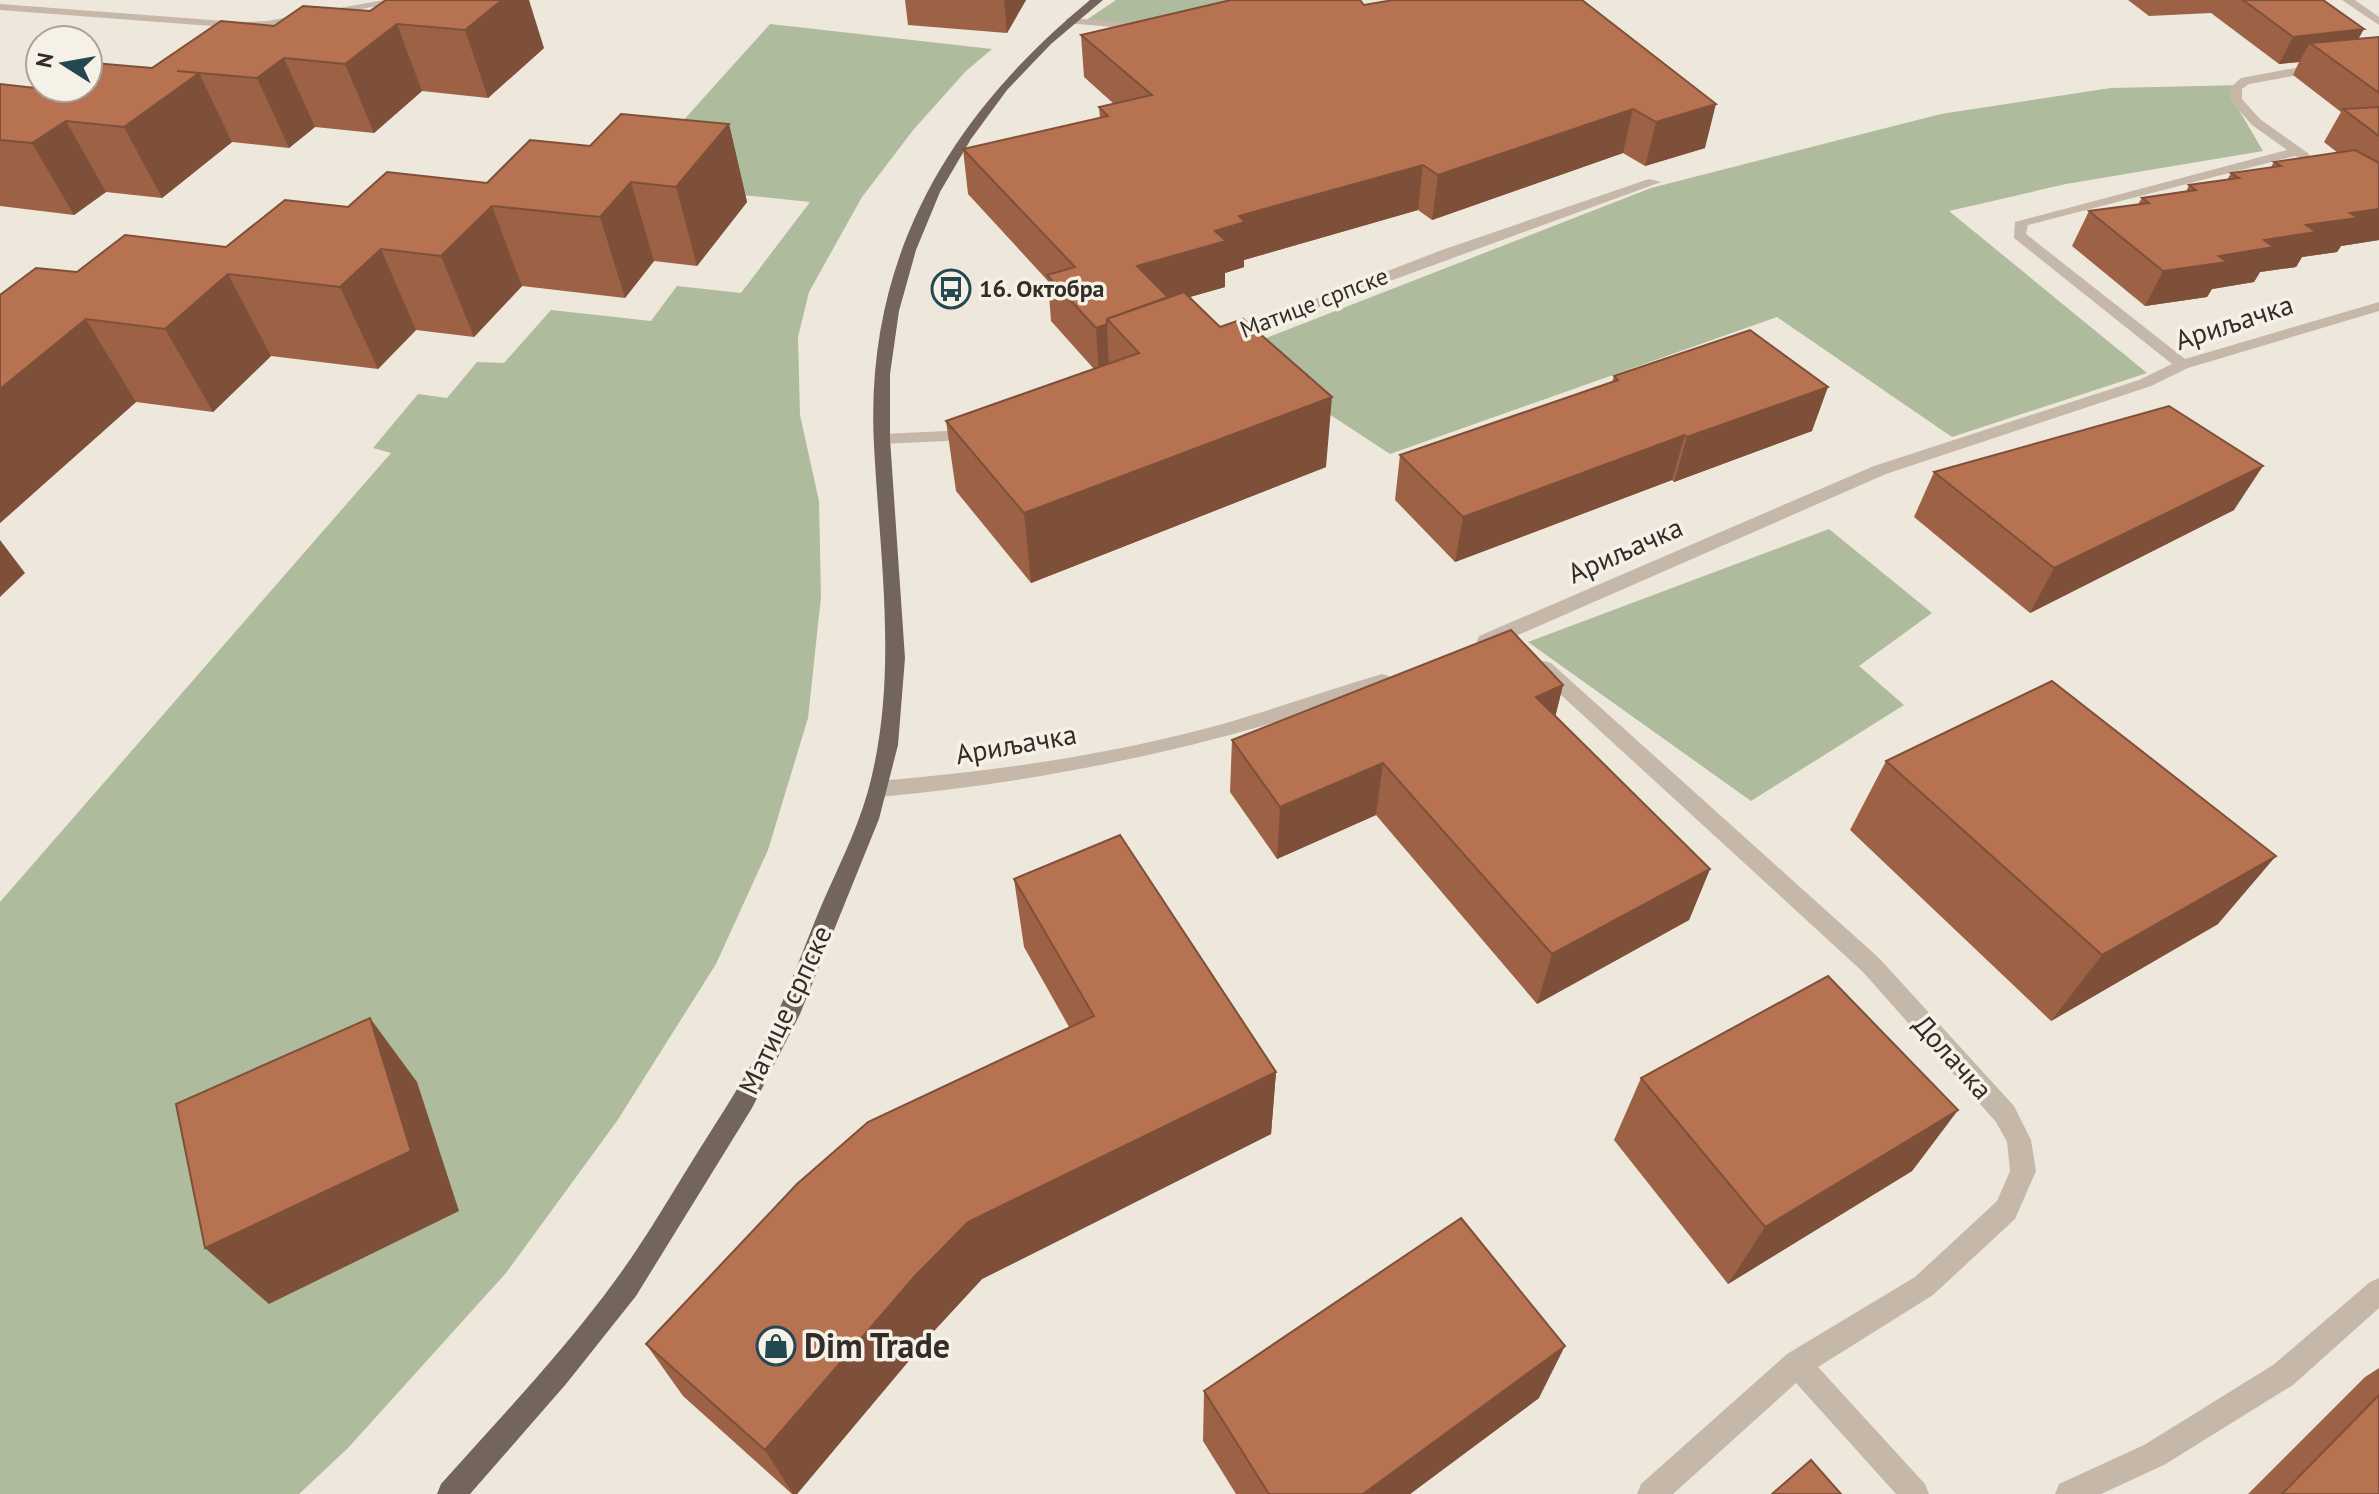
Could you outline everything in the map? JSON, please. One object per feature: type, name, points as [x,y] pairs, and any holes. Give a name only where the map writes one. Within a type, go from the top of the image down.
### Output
[{"type":"main road","name":"Матице српске","points":[[451,1494],[519,1420],[618,1299],[729,1124],[791,1008],[879,789],[891,718],[894,645],[881,405],[891,310],[913,233],[932,189],[995,95],[1033,54],[1097,0]]},
{"type":"street","points":[[0,7],[252,25],[403,0]]},
{"type":"street","points":[[2348,0],[2379,22]]},
{"type":"street","points":[[1070,21],[1163,27]]},
{"type":"street","points":[[2320,167],[2256,122],[2236,100],[2236,88],[2245,81],[2266,75],[2335,66]]},
{"type":"street","points":[[2183,365],[2019,235],[2022,222],[2296,152]]},
{"type":"street","name":"Матице српске","points":[[1213,341],[1447,253],[1654,182]]},
{"type":"street","name":"Ариљачка","points":[[1464,650],[1517,644],[1880,470],[2145,383],[2183,365],[2379,306]]},
{"type":"street","points":[[882,439],[955,435],[994,423]]},
{"type":"street","name":"Долачка","points":[[1517,644],[1871,965],[2005,1114],[2019,1140],[2023,1171],[2006,1210],[1924,1286],[1797,1364]]},
{"type":"street","name":"Ариљачка","points":[[879,789],[949,784],[1187,741],[1321,704],[1408,672]]},
{"type":"street","points":[[2069,1494],[2154,1455],[2283,1375],[2379,1291]]},
{"type":"street","points":[[1651,1494],[1797,1364],[1915,1494]]},
{"type":"green space","points":[[1116,0],[1332,0],[1180,24],[1082,23]]},
{"type":"green space","points":[[770,24],[992,49],[965,72],[914,129],[862,197],[809,292],[798,337],[800,415],[819,501],[821,597],[808,718],[768,850],[716,964],[617,1121],[506,1273],[348,1448],[299,1494],[0,1494],[0,902],[391,453],[373,448],[418,394],[447,398],[477,362],[504,363],[551,310],[651,321],[677,286],[741,293],[810,202],[627,183]]},
{"type":"green space","points":[[2244,85],[2235,93],[2236,105],[2263,151],[2066,184],[1949,211],[2147,373],[1952,437],[1777,317],[1390,454],[1233,351],[1651,188],[1941,114],[2111,88]]},
{"type":"green space","points":[[1829,529],[1932,613],[1859,666],[1904,705],[1751,801],[1528,642]]},
{"type":"building","points":[[386,0],[502,0],[465,30],[397,24],[345,64],[284,58],[257,78],[177,71],[199,73],[124,127],[66,121],[32,143],[0,140],[0,84],[24,87],[24,104],[104,104],[104,64],[152,68],[221,21],[274,26],[303,6],[370,11]]},
{"type":"building","points":[[1231,0],[1360,0],[1364,5],[1393,0],[1582,0],[1716,104],[1656,122],[1633,109],[1438,175],[1423,165],[1239,216],[1245,222],[1215,231],[1226,241],[1137,266],[1168,297],[1107,319],[1107,324],[1096,328],[1047,275],[1075,267],[963,149],[1108,116],[1099,107],[1152,95],[1081,35]]},
{"type":"building","points":[[2243,0],[2323,0],[2364,29],[2293,37]]},
{"type":"building","points":[[2379,37],[2379,93],[2310,43]]},
{"type":"building","points":[[2379,107],[2379,136],[2343,109]]},
{"type":"building","points":[[621,114],[729,124],[676,187],[631,182],[600,217],[492,206],[441,256],[381,249],[340,287],[228,274],[165,329],[86,319],[0,389],[0,295],[36,268],[77,272],[125,235],[226,247],[285,200],[348,207],[387,172],[487,183],[530,140],[590,146]]},
{"type":"building","points":[[2355,150],[2379,163],[2379,209],[2350,213],[2358,218],[2306,225],[2316,232],[2264,240],[2274,247],[2219,256],[2227,262],[2163,271],[2089,211],[2149,203],[2142,198],[2196,190],[2189,185],[2239,178],[2231,173],[2281,166],[2274,162]]},
{"type":"building","points":[[1184,292],[1220,327],[1243,319],[1332,397],[1024,513],[946,421],[1139,353],[1107,319]]},
{"type":"building","points":[[1750,330],[1828,387],[1687,437],[1685,435],[1463,517],[1400,455],[1618,380],[1614,376]]},
{"type":"building","points":[[2169,406],[2263,466],[2054,568],[1934,472]]},
{"type":"building","points":[[1511,630],[1563,685],[1536,697],[1710,869],[1552,954],[1383,763],[1280,807],[1232,740]]},
{"type":"building","points":[[2052,681],[2276,856],[2102,955],[1886,761]]},
{"type":"building","points":[[1120,835],[1276,1072],[968,1222],[915,1276],[765,1450],[646,1344],[797,1184],[868,1122],[1094,1016],[1014,879]]},
{"type":"building","points":[[1828,976],[1958,1110],[1765,1227],[1641,1078]]},
{"type":"building","points":[[370,1018],[411,1151],[205,1248],[176,1104]]},
{"type":"building","points":[[1461,1218],[1565,1346],[1363,1494],[1269,1494],[1204,1391]]},
{"type":"building","points":[[2379,1395],[2379,1494],[2282,1494]]},
{"type":"building","points":[[1811,1460],[1841,1494],[1772,1494]]},
{"type":"place","name":"16. Октобра","points":[[951,289]]},
{"type":"place","name":"Dim Trade","points":[[776,1346]]}]
